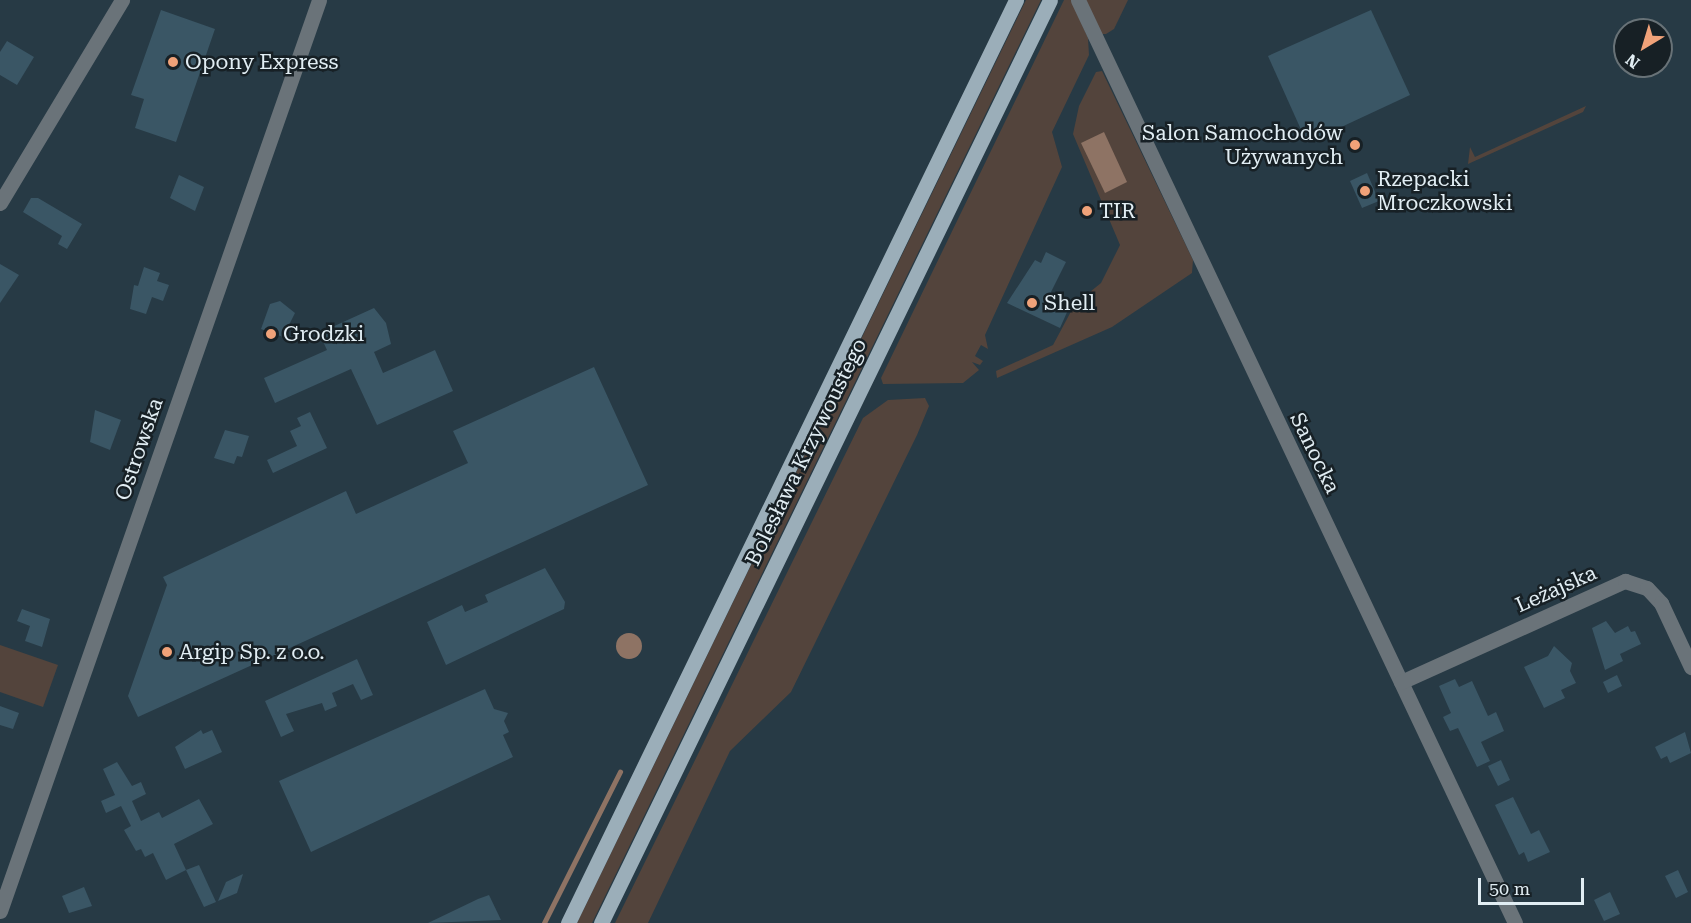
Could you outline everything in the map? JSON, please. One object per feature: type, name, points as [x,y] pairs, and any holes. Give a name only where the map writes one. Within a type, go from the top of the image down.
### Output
[{"type":"main road","name":"Bolesława Krzywoustego","points":[[568,923],[1016,0]]},
{"type":"main road","name":"Bolesława Krzywoustego","points":[[601,923],[1050,0]]},
{"type":"street","points":[[0,203],[123,0]]},
{"type":"street","name":"Ostrowska","points":[[0,912],[319,0]]},
{"type":"street","name":"Sanocka","points":[[1078,0],[1515,923]]},
{"type":"street","name":"Leżajska","points":[[1401,682],[1625,581],[1647,588],[1661,603],[1691,667]]},
{"type":"shaded area","points":[[1026,0],[1041,0],[592,923],[577,923]]},
{"type":"shaded area","points":[[1064,0],[1071,0],[1088,38],[1089,55],[1052,132],[1062,167],[985,335],[988,349],[981,345],[975,356],[983,361],[980,365],[972,362],[979,370],[963,383],[883,384],[881,378]]},
{"type":"shaded area","points":[[1085,0],[1128,0],[1114,29],[1101,34]]},
{"type":"shaded area","points":[[1102,71],[1193,260],[1192,273],[1112,327],[997,378],[996,371],[1053,345],[1075,304],[1101,283],[1120,245],[1073,134],[1079,106],[1096,72]]},
{"type":"shaded area","points":[[1586,106],[1583,112],[1468,164],[1470,147],[1475,157]]},
{"type":"shaded area","points":[[1104,132],[1127,182],[1105,193],[1081,143]]},
{"type":"shaded area","points":[[925,398],[929,406],[917,435],[791,692],[730,751],[648,923],[615,923],[863,418],[888,400]]},
{"type":"shaded area","points":[[629,633],[639,636],[642,646],[639,656],[629,659],[619,656],[616,646],[619,636]]},
{"type":"shaded area","points":[[0,645],[58,665],[43,707],[0,692]]},
{"type":"building","name":"Opony Express","points":[[161,10],[215,29],[176,142],[135,128],[144,99],[131,95]]},
{"type":"building","points":[[1371,10],[1410,95],[1307,143],[1268,56]]},
{"type":"building","points":[[7,41],[34,57],[17,85],[0,75],[0,52]]},
{"type":"building","name":"Rzepacki Mroczkowski","points":[[1367,173],[1379,201],[1362,208],[1350,181]]},
{"type":"building","points":[[179,175],[204,187],[195,211],[170,198]]},
{"type":"building","points":[[31,198],[38,198],[82,224],[67,249],[58,244],[62,236],[23,212]]},
{"type":"building","points":[[1046,252],[1066,262],[1047,300],[1068,310],[1060,328],[1007,303],[1035,260],[1041,263]]},
{"type":"building","points":[[0,264],[19,275],[0,303]]},
{"type":"building","points":[[144,267],[160,273],[157,281],[169,285],[163,301],[152,297],[146,314],[130,309],[134,285],[138,286]]},
{"type":"building","points":[[280,301],[295,313],[283,337],[261,329],[270,304]]},
{"type":"building","points":[[374,308],[386,323],[391,344],[374,352],[383,373],[435,350],[453,391],[377,425],[351,369],[275,403],[264,378],[327,350],[319,333]]},
{"type":"building","points":[[594,367],[648,485],[138,717],[128,696],[167,585],[163,577],[346,491],[356,514],[468,463],[453,431]]},
{"type":"building","points":[[95,410],[121,420],[110,450],[90,442]]},
{"type":"building","points":[[310,412],[327,448],[273,473],[267,460],[297,446],[290,431],[301,426],[297,418]]},
{"type":"building","points":[[225,430],[249,436],[242,457],[237,456],[234,464],[214,458]]},
{"type":"building","points":[[545,568],[565,602],[564,609],[446,665],[427,622],[462,605],[465,612],[488,602],[485,595]]},
{"type":"building","points":[[22,609],[50,619],[42,647],[25,641],[30,626],[17,621]]},
{"type":"building","points":[[1606,621],[1615,633],[1628,626],[1631,632],[1635,631],[1641,644],[1620,654],[1623,661],[1605,670],[1592,628]]},
{"type":"building","points":[[1554,646],[1572,663],[1570,671],[1576,683],[1561,690],[1565,698],[1544,708],[1524,667],[1548,656]]},
{"type":"building","points":[[357,659],[373,695],[361,700],[353,684],[332,693],[337,706],[325,711],[322,703],[286,714],[294,731],[281,737],[265,701]]},
{"type":"building","points":[[1617,675],[1622,686],[1608,693],[1603,682]]},
{"type":"building","points":[[1455,679],[1459,687],[1472,681],[1488,716],[1496,712],[1504,731],[1481,742],[1490,761],[1477,767],[1458,728],[1450,731],[1443,717],[1451,713],[1439,686]]},
{"type":"building","points":[[485,689],[494,709],[508,713],[504,721],[509,732],[503,735],[513,757],[311,852],[279,781]]},
{"type":"building","points":[[0,706],[19,713],[13,729],[0,725]]},
{"type":"building","points":[[201,730],[203,734],[212,730],[222,752],[185,769],[175,747]]},
{"type":"building","points":[[1685,732],[1691,753],[1670,763],[1667,756],[1661,759],[1655,747]]},
{"type":"building","points":[[1501,760],[1510,780],[1498,786],[1488,766]]},
{"type":"building","points":[[117,762],[132,786],[141,782],[146,794],[132,801],[141,821],[159,812],[162,818],[199,799],[213,824],[174,844],[186,870],[166,880],[153,853],[145,857],[141,849],[136,851],[124,830],[131,826],[121,806],[106,813],[101,801],[115,795],[103,769]]},
{"type":"building","points":[[1513,797],[1531,834],[1539,830],[1550,852],[1528,862],[1524,852],[1519,855],[1495,805]]},
{"type":"building","points":[[199,865],[216,902],[204,907],[186,870]]},
{"type":"building","points":[[1678,870],[1688,892],[1676,898],[1665,876]]},
{"type":"building","points":[[243,874],[237,893],[218,901],[226,882]]},
{"type":"building","points":[[84,887],[92,906],[69,913],[62,896]]},
{"type":"building","points":[[1610,892],[1620,914],[1604,921],[1594,900]]},
{"type":"building","points":[[489,895],[501,920],[428,923],[478,899]]},
{"type":"waterway","points":[[544,923],[620,772]]},
{"type":"place","name":"Opony Express","points":[[173,62]]},
{"type":"place","name":"Salon Samochodów Używanych","points":[[1355,145]]},
{"type":"place","name":"Rzepacki Mroczkowski","points":[[1365,191]]},
{"type":"place","name":"TIR","points":[[1087,211]]},
{"type":"place","name":"Shell","points":[[1032,303]]},
{"type":"place","name":"Grodzki","points":[[271,334]]},
{"type":"place","name":"Argip Sp. z o.o.","points":[[167,652]]}]
